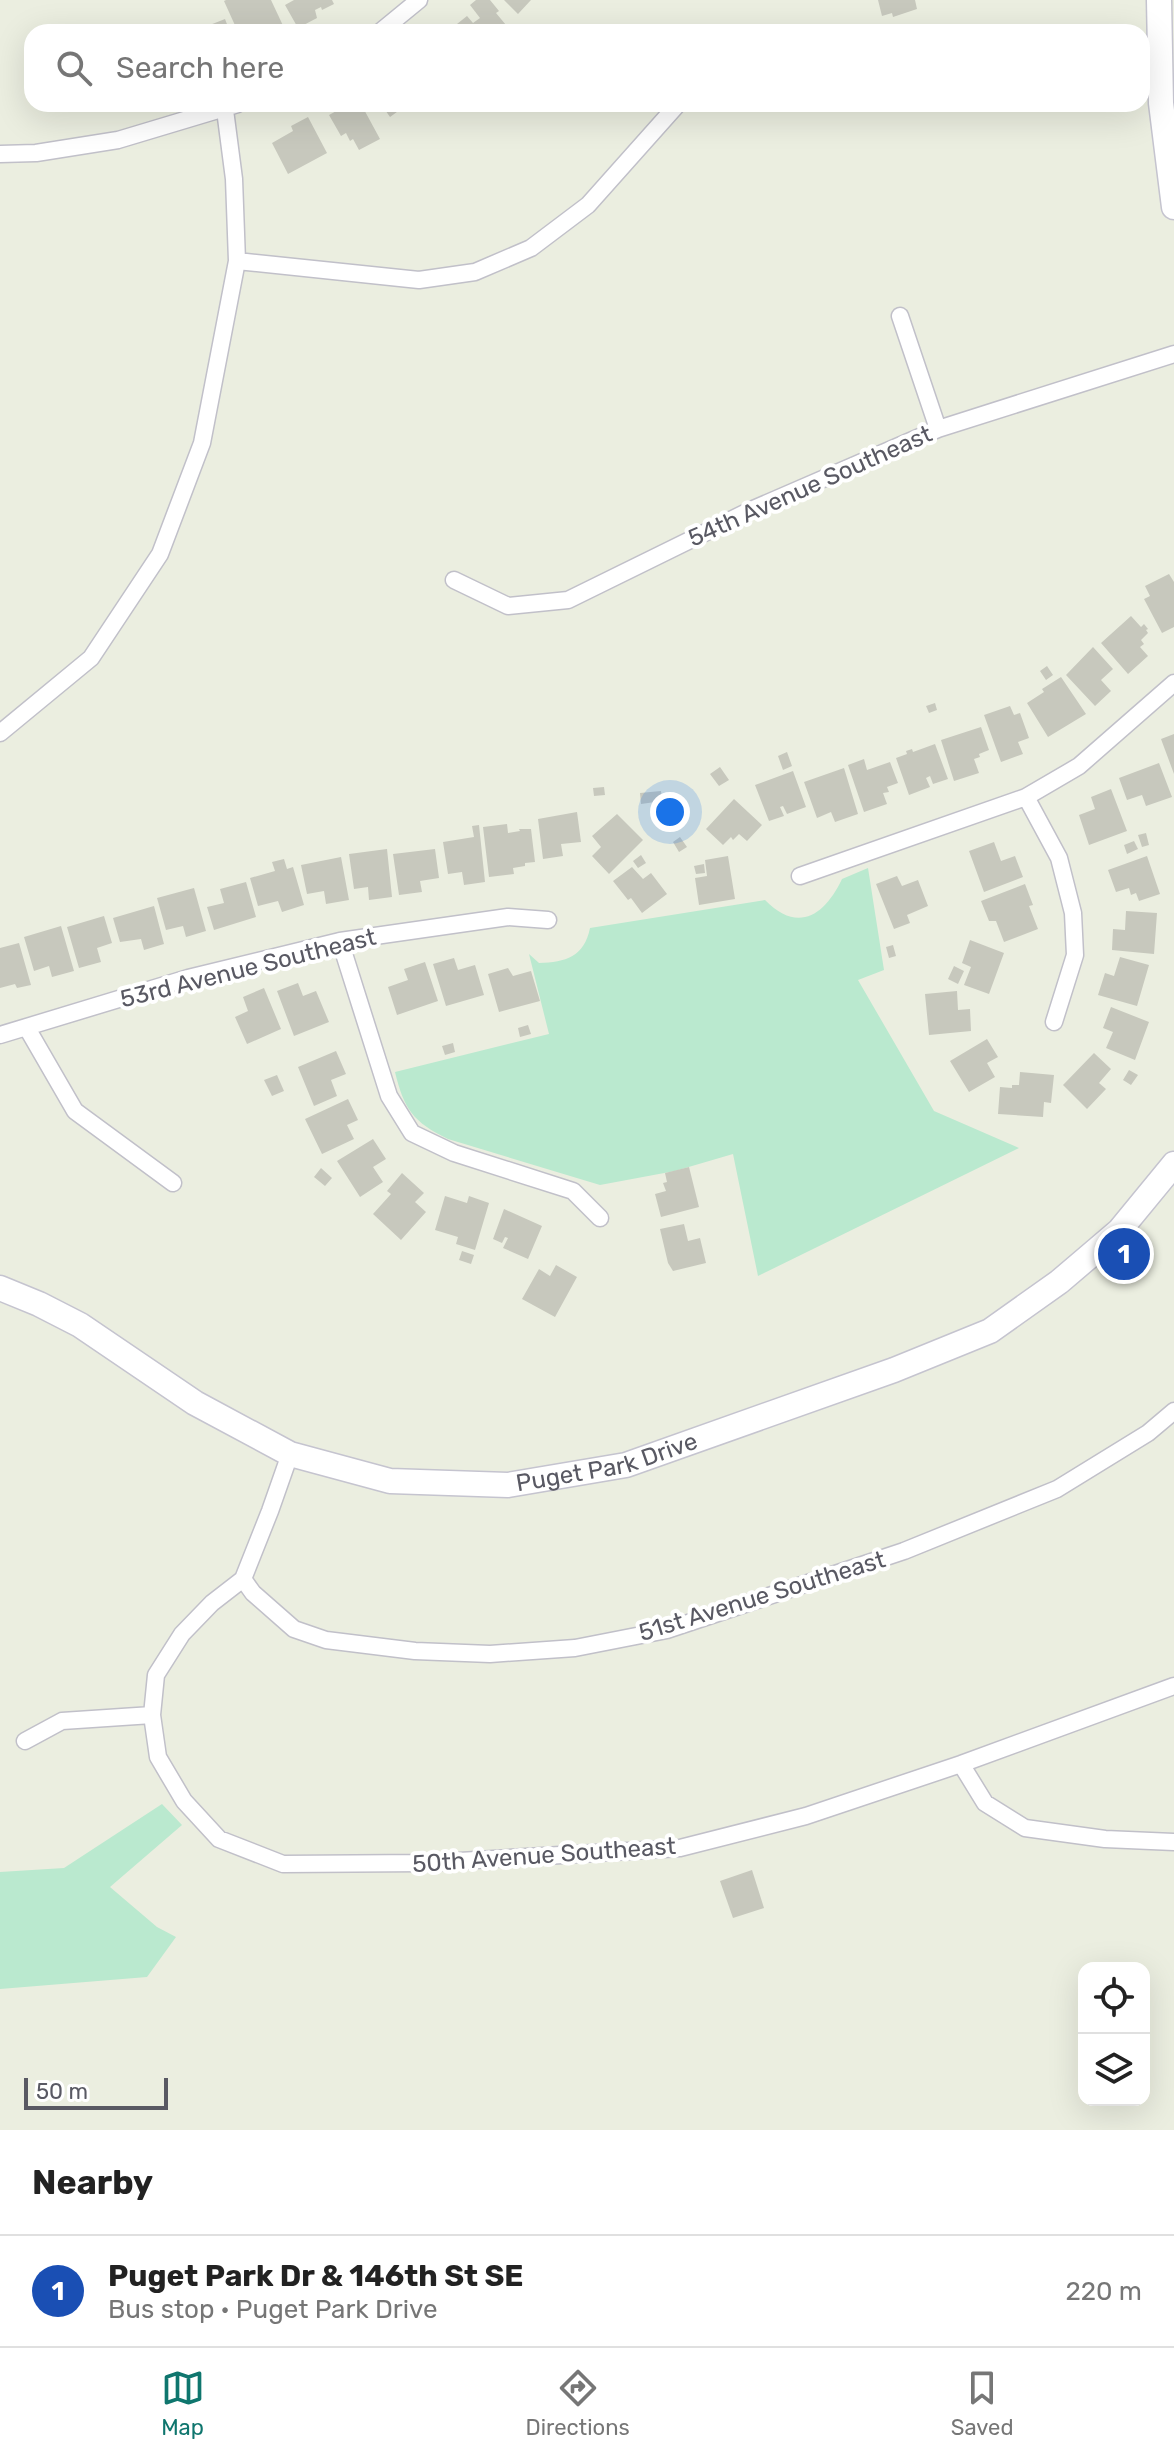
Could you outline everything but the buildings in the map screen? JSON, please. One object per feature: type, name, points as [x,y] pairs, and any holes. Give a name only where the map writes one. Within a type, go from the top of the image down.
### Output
[{"type":"street","points":[[390,24],[419,0]]},
{"type":"street","points":[[1159,0],[1161,103],[1174,207]]},
{"type":"street","points":[[0,154],[36,153],[118,140],[214,112]]},
{"type":"street","points":[[0,733],[91,658],[160,554],[202,443],[237,261],[231,112]]},
{"type":"street","points":[[237,261],[419,280],[475,272],[531,248],[588,205],[671,112]]},
{"type":"street","points":[[900,316],[938,429]]},
{"type":"street","name":"54th Avenue Southeast","points":[[454,580],[508,606],[568,600],[751,510],[938,429],[1174,354]]},
{"type":"street","points":[[800,876],[1026,797],[1079,766],[1174,683]]},
{"type":"street","points":[[1026,797],[1059,858],[1073,913],[1075,955],[1054,1022]]},
{"type":"street","name":"53rd Avenue Southeast","points":[[0,1035],[188,978],[340,941],[508,917],[548,920]]},
{"type":"street","points":[[340,941],[389,1096],[412,1133],[454,1153],[573,1191],[600,1218]]},
{"type":"street","points":[[27,1028],[75,1111],[173,1183]]},
{"type":"street","name":"Puget Park Drive","points":[[0,1288],[80,1325],[195,1403],[290,1454],[390,1481],[508,1485],[626,1465],[865,1380],[990,1331],[1059,1282],[1119,1231],[1174,1164]]},
{"type":"street","name":"51st Avenue Southeast","points":[[243,1579],[253,1593],[294,1629],[326,1640],[415,1651],[490,1654],[575,1648],[667,1630],[904,1551],[1057,1489],[1148,1433],[1174,1411]]},
{"type":"street","points":[[243,1579],[290,1454]]},
{"type":"street","name":"50th Avenue Southeast","points":[[243,1579],[212,1603],[182,1634],[156,1675],[152,1715],[158,1757],[184,1801],[219,1839],[283,1864],[425,1863],[680,1848],[806,1816],[961,1764],[1174,1686]]},
{"type":"street","points":[[25,1741],[62,1721],[152,1715]]},
{"type":"street","points":[[961,1764],[985,1803],[1025,1828],[1105,1839],[1174,1842]]},
{"type":"green space","points":[[868,868],[884,970],[858,980],[934,1111],[1019,1148],[758,1276],[733,1154],[675,1171],[600,1185],[448,1139],[426,1127],[406,1105],[395,1072],[549,1034],[529,954],[539,963],[558,961],[578,952],[590,928],[765,900],[789,916],[810,916],[827,902],[842,879]]},
{"type":"green space","points":[[162,1804],[182,1825],[110,1887],[157,1927],[176,1937],[147,1977],[0,1989],[0,1872],[64,1868]]},
{"type":"place","name":"Puget Park Dr & 146th St SE","points":[[1124,1254]]}]
